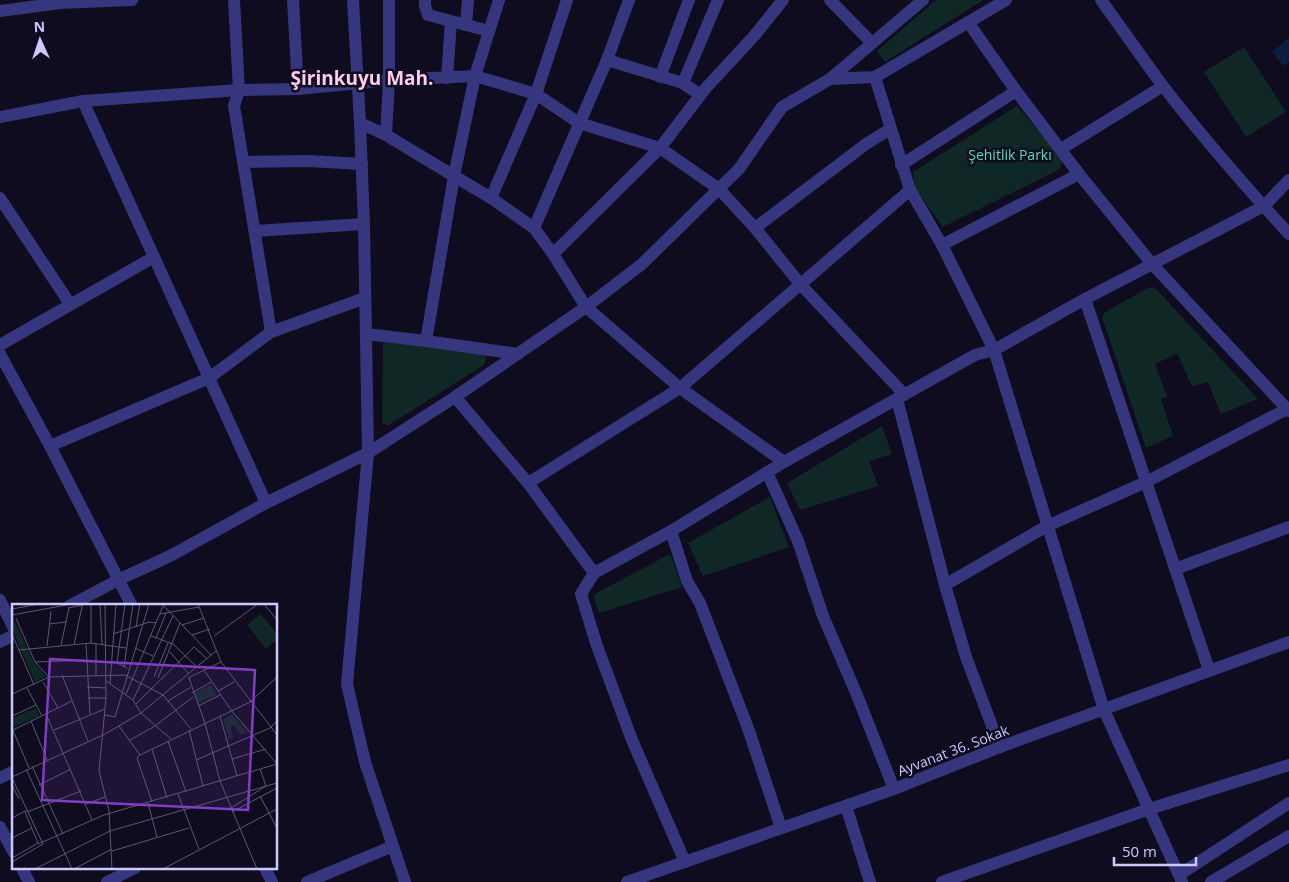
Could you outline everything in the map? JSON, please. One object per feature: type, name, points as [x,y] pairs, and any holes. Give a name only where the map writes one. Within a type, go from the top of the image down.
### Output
[{"type":"street","points":[[0,11],[60,2],[132,0]]},
{"type":"street","points":[[234,0],[239,90],[234,106],[271,332]]},
{"type":"street","points":[[292,0],[298,89]]},
{"type":"street","points":[[353,0],[364,224],[368,453],[346,684],[365,762],[405,882]]},
{"type":"street","points":[[386,135],[389,80],[389,0]]},
{"type":"street","points":[[425,0],[428,15],[489,31]]},
{"type":"street","points":[[466,25],[468,0]]},
{"type":"street","points":[[426,341],[454,176],[475,76],[499,0]]},
{"type":"street","points":[[491,198],[536,94],[567,0]]},
{"type":"street","points":[[534,228],[607,60],[629,0]]},
{"type":"street","points":[[660,77],[689,0]]},
{"type":"street","points":[[683,83],[718,0]]},
{"type":"street","points":[[554,254],[660,148],[700,95],[754,36],[783,0]]},
{"type":"street","points":[[830,0],[872,43]]},
{"type":"street","points":[[830,79],[875,77],[1006,0]]},
{"type":"street","points":[[1101,0],[1163,86],[1289,234]]},
{"type":"street","points":[[73,604],[172,555],[266,503],[368,453],[456,397],[586,307],[642,264],[719,190],[739,169],[782,107],[830,79],[920,1]]},
{"type":"street","points":[[447,78],[451,21]]},
{"type":"street","points":[[945,586],[1047,526],[1146,482],[1288,409],[1152,264],[1079,174],[1062,149],[1016,91],[968,22]]},
{"type":"street","points":[[607,60],[683,83],[700,95]]},
{"type":"street","points":[[0,117],[83,101],[239,90],[298,89],[389,80],[475,76],[536,94],[579,122],[660,148],[719,190],[756,228],[801,285],[901,397],[945,586],[966,657],[1000,747]]},
{"type":"street","points":[[875,77],[910,190],[942,245],[994,350],[1104,710],[1181,879],[1289,802]]},
{"type":"street","points":[[1062,149],[1163,86]]},
{"type":"street","points":[[901,165],[1016,91]]},
{"type":"street","points":[[83,101],[266,503]]},
{"type":"street","points":[[360,123],[386,135],[491,198],[534,228],[554,254],[586,307],[680,388],[784,462]]},
{"type":"street","points":[[756,228],[866,144],[890,130]]},
{"type":"street","points":[[243,162],[309,161],[362,164]]},
{"type":"street","points":[[942,245],[1079,174]]},
{"type":"street","points":[[684,862],[632,740],[580,594],[594,573],[671,531],[784,462],[975,355],[994,350],[1085,299],[1264,206],[1289,180]]},
{"type":"street","points":[[528,483],[680,388],[910,190]]},
{"type":"street","points":[[0,198],[70,304]]},
{"type":"street","points":[[255,231],[364,224]]},
{"type":"street","points":[[0,345],[154,257]]},
{"type":"street","points":[[50,446],[209,378],[271,332],[365,298]]},
{"type":"street","points":[[1085,299],[1209,670]]},
{"type":"street","points":[[366,334],[518,354]]},
{"type":"street","points":[[0,354],[50,446],[131,604]]},
{"type":"street","points":[[456,397],[528,483],[594,573]]},
{"type":"street","points":[[767,472],[798,541],[823,616],[894,789]]},
{"type":"street","points":[[1175,569],[1289,527]]},
{"type":"street","points":[[671,531],[687,581],[700,603],[749,731],[781,828]]},
{"type":"street","points":[[0,600],[12,625]]},
{"type":"street","points":[[0,642],[12,636]]},
{"type":"street","name":"Ayvanat 36. Sokak","points":[[628,882],[662,876],[684,862],[894,789],[1000,747],[1289,642]]},
{"type":"street","points":[[942,882],[1149,809],[1289,765]]},
{"type":"street","points":[[0,778],[12,772]]},
{"type":"street","points":[[846,806],[870,882]]},
{"type":"street","points":[[0,827],[12,849]]},
{"type":"street","points":[[1211,882],[1289,836]]},
{"type":"street","points":[[307,882],[393,846]]},
{"type":"street","points":[[23,870],[29,882]]},
{"type":"street","points":[[107,882],[131,870]]},
{"type":"street","points":[[266,870],[272,882]]},
{"type":"green space","points":[[936,0],[983,0],[885,62],[877,51]]},
{"type":"green space","points":[[1244,47],[1286,112],[1246,137],[1204,72]]},
{"type":"green space","name":"Şehitlik Parkı","points":[[1017,106],[1062,159],[1060,169],[943,227],[915,189],[913,172]]},
{"type":"green space","points":[[1150,287],[1156,289],[1258,399],[1221,414],[1208,382],[1192,386],[1177,353],[1155,364],[1167,397],[1161,399],[1173,436],[1146,448],[1102,317],[1105,312]]},
{"type":"green space","points":[[383,342],[487,354],[484,365],[389,425],[382,423]]},
{"type":"green space","points":[[882,426],[892,454],[869,461],[878,486],[800,510],[787,483]]},
{"type":"green space","points":[[770,497],[789,547],[703,576],[688,543]]},
{"type":"green space","points":[[670,554],[682,587],[599,613],[593,595]]},
{"type":"water","points":[[1289,38],[1289,62],[1283,66],[1272,51]]},
{"type":"district","name":"Şirinkuyu Mah.","points":[[362,78]]}]
